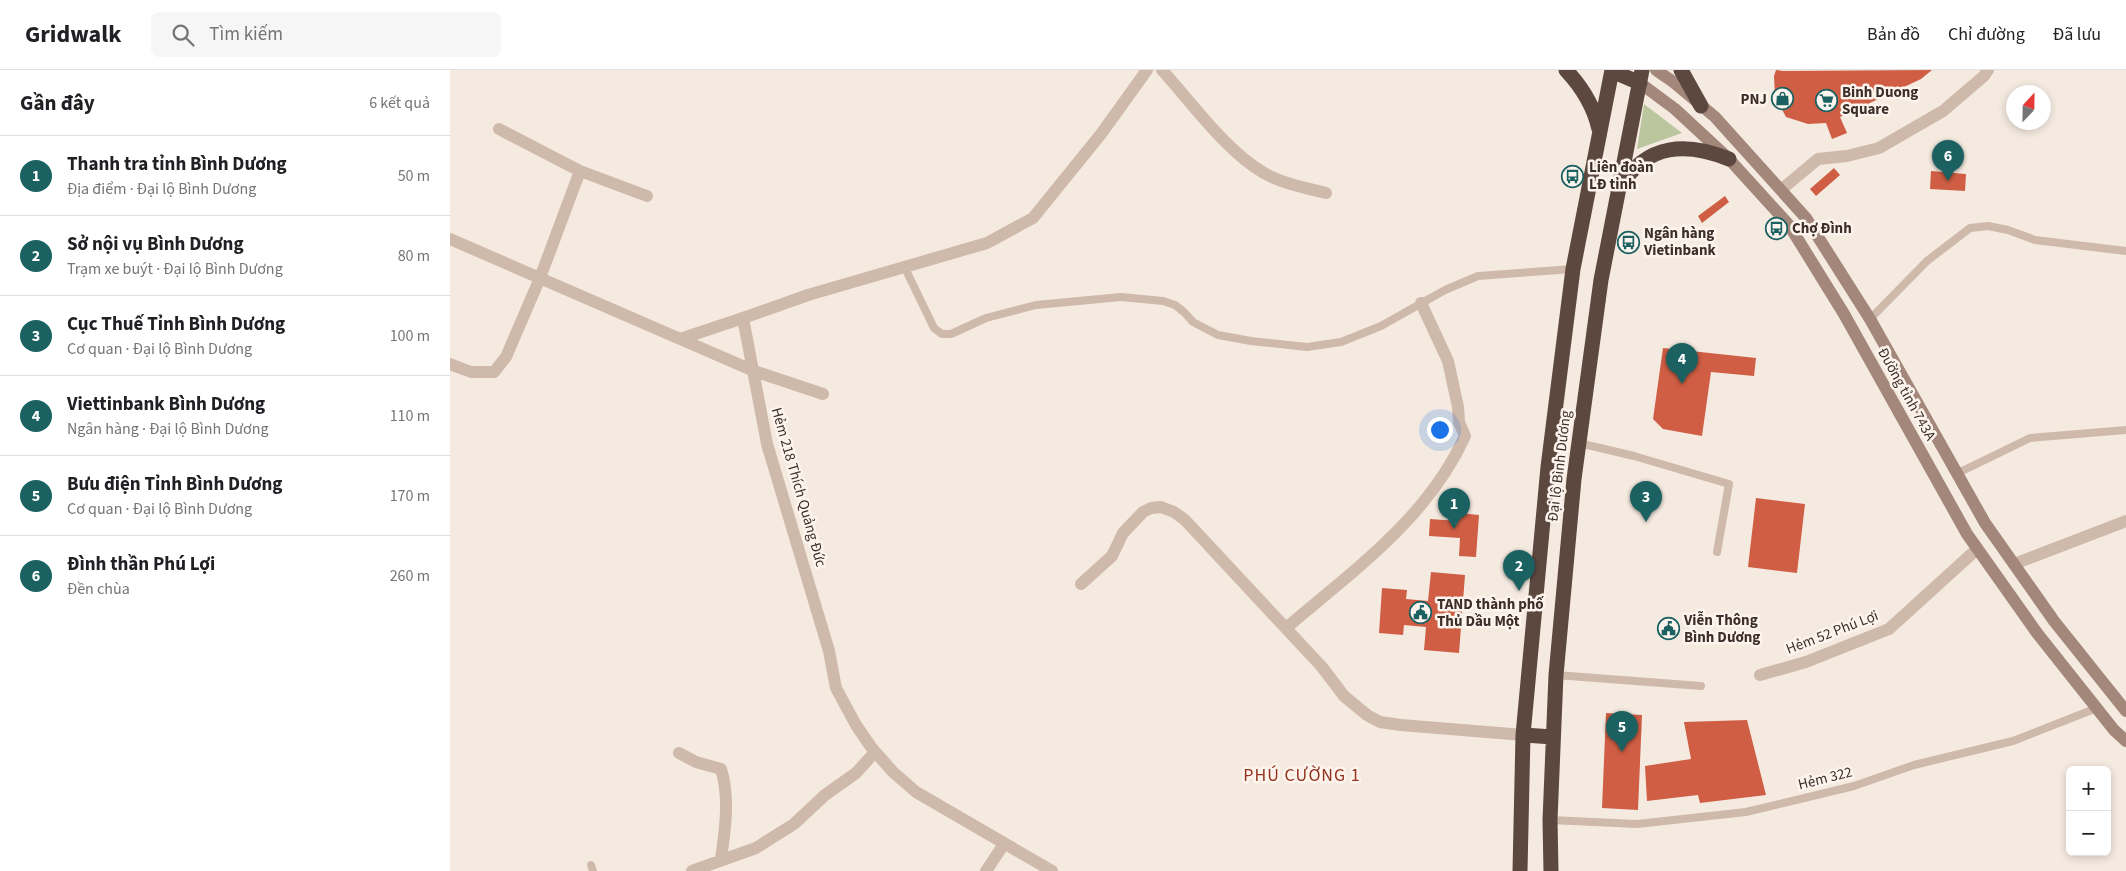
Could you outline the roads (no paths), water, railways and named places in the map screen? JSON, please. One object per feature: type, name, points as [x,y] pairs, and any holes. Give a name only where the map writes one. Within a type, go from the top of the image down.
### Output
[{"type":"highway","points":[[1566,70],[1578,84],[1590,105],[1600,134]]},
{"type":"highway","points":[[1610,70],[1641,77]]},
{"type":"highway","name":"Đại lộ Bình Dương","points":[[1520,871],[1523,735],[1548,467],[1573,269],[1600,134],[1610,70]]},
{"type":"highway","points":[[1681,70],[1701,106]]},
{"type":"highway","name":"Đại lộ Bình Dương","points":[[1552,871],[1550,820],[1556,675],[1578,442],[1601,280],[1641,77]]},
{"type":"highway","points":[[1618,192],[1639,165],[1666,149],[1690,148],[1729,159]]},
{"type":"highway","points":[[1523,735],[1553,737]]},
{"type":"main road","name":"Đường tỉnh 743A","points":[[1656,70],[1715,117],[1782,189],[1806,218],[1861,303],[1985,522],[2054,621],[2126,711]]},
{"type":"main road","name":"Đường tỉnh 743A","points":[[1641,77],[1729,159],[1789,226],[1844,314],[1977,549],[2037,633],[2097,708],[2126,740]]},
{"type":"main road","points":[[1844,314],[1861,303]]},
{"type":"street","points":[[680,339],[808,295],[987,243],[1033,218],[1101,134],[1147,70]]},
{"type":"street","points":[[1162,70],[1215,129],[1239,153],[1265,173],[1299,186],[1326,193]]},
{"type":"street","points":[[1782,189],[1818,159],[1847,156],[1879,148],[1943,111],[1984,76],[1988,70]]},
{"type":"street","points":[[499,129],[580,171],[647,196]]},
{"type":"street","points":[[450,364],[471,372],[494,372],[506,357],[540,278],[580,171]]},
{"type":"street","points":[[450,239],[754,371],[823,394]]},
{"type":"street","points":[[1286,628],[1410,521],[1451,467],[1465,436],[1458,422],[1458,407],[1448,361],[1421,303]]},
{"type":"street","name":"Hẻm 218 Thích Quảng Đức","points":[[743,318],[767,444],[829,651],[836,688],[856,725],[893,772],[916,792],[1052,871]]},
{"type":"street","points":[[1081,584],[1112,556],[1123,533],[1143,512],[1151,508],[1161,507],[1174,512],[1185,520],[1322,667],[1344,696],[1368,715],[1380,722],[1523,735]]},
{"type":"street","points":[[2014,564],[2126,521]]},
{"type":"street","name":"Hẻm 52 Phú Lợi","points":[[1760,675],[1806,662],[1889,629],[1977,549]]},
{"type":"street","points":[[692,871],[756,848],[794,824],[825,795],[856,773],[876,752]]},
{"type":"street","points":[[679,753],[696,762],[722,769],[725,824],[721,859]]},
{"type":"street","points":[[986,871],[1004,844]]},
{"type":"lane","points":[[1870,319],[1927,261],[1970,228],[1988,226],[2008,230],[2035,240],[2126,251]]},
{"type":"lane","points":[[905,268],[934,328],[942,334],[951,334],[986,318],[1036,305],[1121,297],[1163,301],[1175,305],[1193,322],[1218,334],[1251,341],[1307,347],[1341,342],[1381,326],[1444,290],[1478,276],[1573,269]]},
{"type":"lane","points":[[1958,473],[2030,438],[2126,430]]},
{"type":"lane","points":[[1578,442],[1634,456],[1729,484],[1716,552]]},
{"type":"lane","points":[[1556,675],[1701,686]]},
{"type":"lane","name":"Hẻm 322","points":[[1550,820],[1637,824],[1746,812],[1854,786],[1914,765],[2013,741],[2097,708]]},
{"type":"place","name":"PNJ","points":[[1783,99]]},
{"type":"place","name":"Binh Duong Square","points":[[1826,101]]},
{"type":"place","name":"Liên đoàn LĐ tỉnh","points":[[1573,176]]},
{"type":"place","name":"Đình thần Phú Lợi","points":[[1948,181]]},
{"type":"place","name":"Chợ Đình","points":[[1776,228]]},
{"type":"place","name":"Ngân hàng Vietinbank","points":[[1628,242]]},
{"type":"place","name":"Viettinbank Bình Dương","points":[[1682,384]]},
{"type":"place","name":"Cục Thuế Tỉnh Bình Dương","points":[[1646,522]]},
{"type":"place","name":"Thanh tra tỉnh Bình Dương","points":[[1454,529]]},
{"type":"place","name":"Sở nội vụ Bình Dương","points":[[1519,591]]},
{"type":"place","name":"TAND thành phố Thủ Dầu Một","points":[[1421,613]]},
{"type":"place","name":"Viễn Thông Bình Dương","points":[[1668,629]]},
{"type":"place","name":"Bưu điện Tỉnh Bình Dương","points":[[1622,752]]},
{"type":"district","name":"PHÚ CƯỜNG 1","points":[[1302,775]]}]
